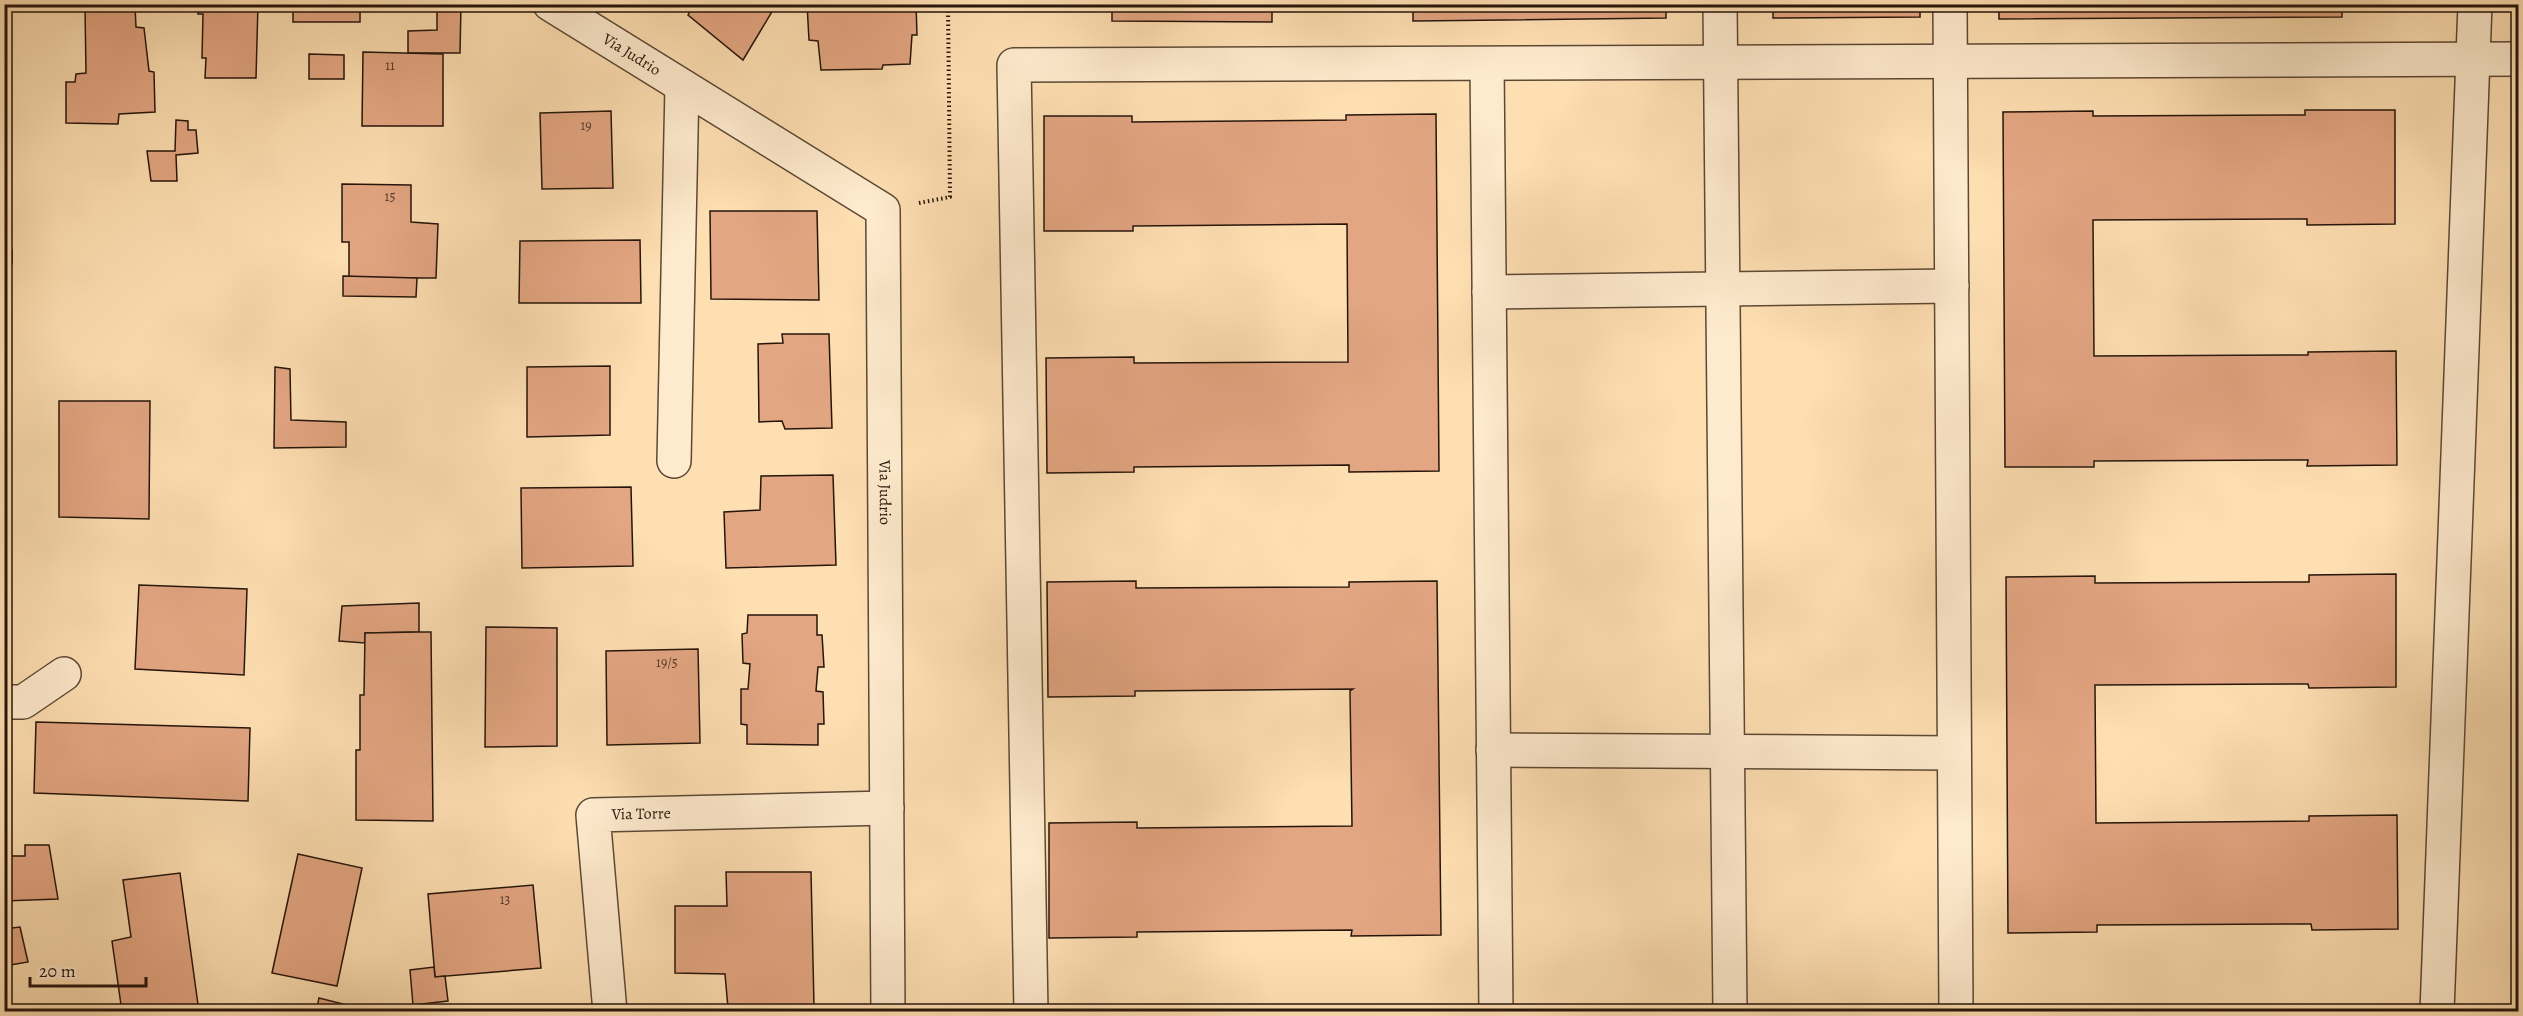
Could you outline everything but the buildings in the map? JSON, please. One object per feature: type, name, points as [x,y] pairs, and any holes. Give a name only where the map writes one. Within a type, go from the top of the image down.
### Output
[{"type":"street","name":"Via Judrio","points":[[550,4],[884,210],[888,1011]]},
{"type":"street","points":[[1720,4],[1730,1011]]},
{"type":"street","points":[[1950,4],[1956,1011]]},
{"type":"street","points":[[2437,1011],[2475,4]]},
{"type":"street","points":[[1031,1011],[1014,65],[2518,59]]},
{"type":"street","points":[[1486,64],[1496,1011]]},
{"type":"street","points":[[674,461],[682,86]]},
{"type":"street","points":[[1489,292],[1952,286]]},
{"type":"street","points":[[4,702],[23,702],[64,674]]},
{"type":"street","points":[[1493,750],[1954,753]]},
{"type":"street","name":"Via Torre","points":[[610,1011],[593,815],[887,808]]},
{"type":"path","points":[[884,210],[950,197],[948,4]]}]
